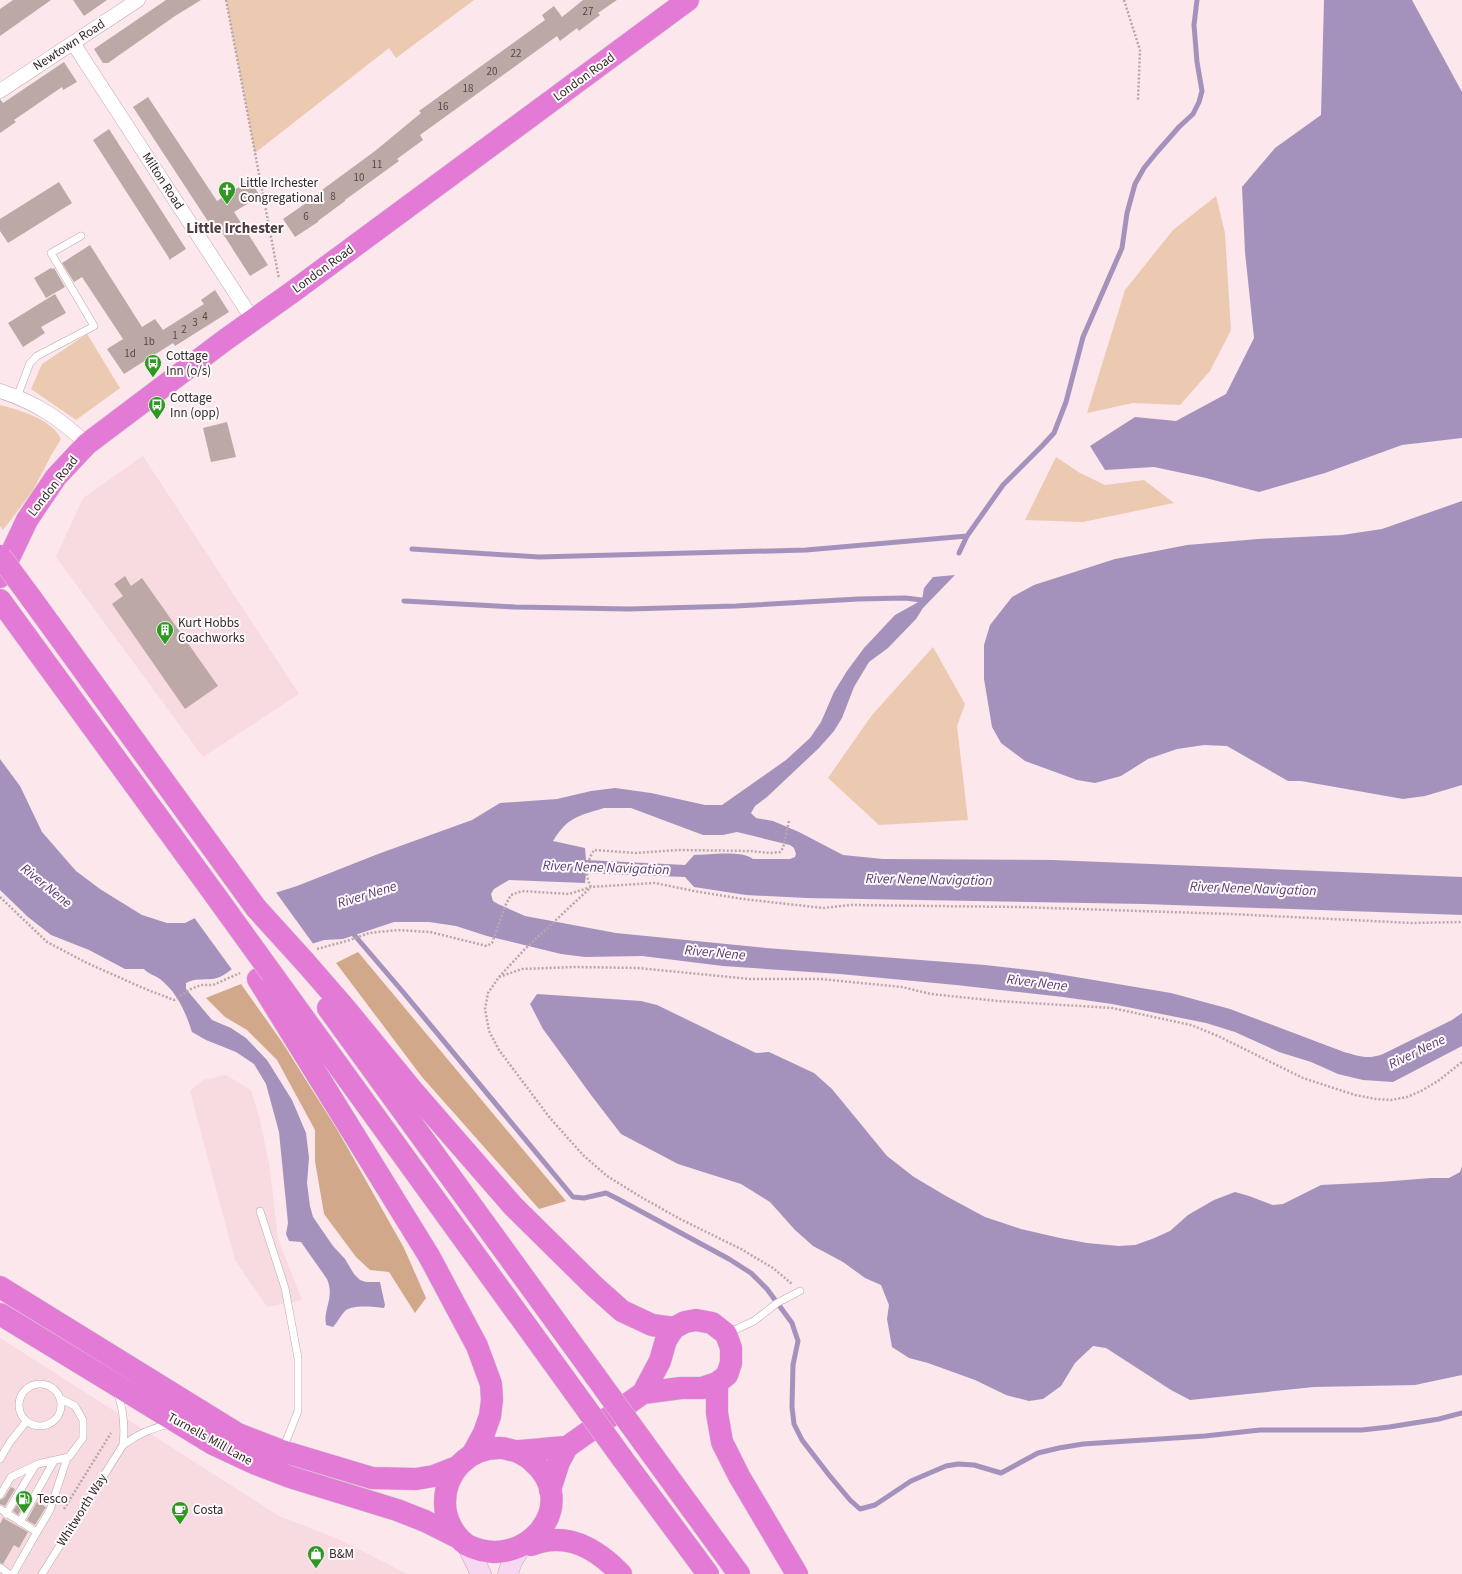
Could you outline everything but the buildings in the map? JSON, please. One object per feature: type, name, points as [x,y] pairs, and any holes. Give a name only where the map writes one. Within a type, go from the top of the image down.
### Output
[{"type":"highway","name":"London Road","points":[[0,577],[27,520],[56,477],[87,444],[252,320],[291,293],[688,0]]},
{"type":"highway","points":[[0,556],[256,908],[301,964],[596,1377],[740,1574]]},
{"type":"highway","points":[[0,600],[119,764],[265,977],[708,1574]]},
{"type":"highway","points":[[301,964],[345,1008],[418,1097],[513,1206],[594,1286],[622,1311],[652,1325],[674,1328]]},
{"type":"highway","points":[[265,977],[429,1256],[477,1346],[490,1384],[492,1400],[490,1416],[484,1433],[465,1461],[449,1480],[445,1495],[445,1510],[450,1525],[463,1541],[483,1553],[500,1555],[544,1540],[561,1539],[594,1551],[612,1564],[621,1574]]},
{"type":"highway","name":"Turnells Mill Lane","points":[[0,1287],[238,1434],[282,1451],[372,1478],[416,1480],[434,1476],[465,1461]]},
{"type":"highway","name":"Turnells Mill Lane","points":[[0,1314],[213,1444],[256,1464],[331,1490],[397,1510],[425,1521],[463,1541]]},
{"type":"highway","points":[[550,1490],[559,1462],[567,1447],[644,1393],[681,1388],[702,1388],[717,1382],[727,1375],[731,1363],[731,1348],[726,1334],[712,1323],[696,1320],[685,1322],[674,1328],[666,1340],[660,1360],[644,1393]]},
{"type":"highway","points":[[717,1382],[717,1413],[722,1442],[739,1476],[797,1574]]},
{"type":"highway","points":[[516,1452],[567,1447]]},
{"type":"highway","points":[[465,1461],[486,1449],[502,1448],[516,1452],[532,1460],[544,1474],[550,1490],[552,1507],[547,1523],[538,1537],[524,1548]]},
{"type":"main road","points":[[463,1541],[481,1574]]},
{"type":"main road","points":[[508,1574],[512,1561],[524,1548]]},
{"type":"street","name":"Newtown Road","points":[[0,91],[138,0]]},
{"type":"street","name":"Milton Road","points":[[72,43],[252,320]]},
{"type":"street","points":[[0,391],[17,396],[57,418],[87,444]]},
{"type":"lane","points":[[17,396],[30,363],[37,356],[94,326],[51,253],[81,236]]},
{"type":"lane","points":[[260,1211],[285,1288],[298,1358],[298,1411],[282,1451]]},
{"type":"lane","points":[[726,1334],[754,1321],[777,1303],[800,1291]]},
{"type":"lane","points":[[114,1383],[123,1410],[123,1445]]},
{"type":"lane","points":[[37,1384],[45,1384],[58,1393],[61,1409],[59,1416],[54,1422],[40,1427],[26,1422],[22,1416],[19,1404],[22,1393],[30,1386],[37,1384]]},
{"type":"lane","points":[[13,1574],[50,1510],[67,1458],[82,1438],[83,1420],[75,1406],[60,1399]]},
{"type":"lane","points":[[0,1459],[10,1442],[26,1422]]},
{"type":"lane","name":"Whitworth Way","points":[[42,1574],[123,1445],[150,1429],[170,1424],[180,1424]]},
{"type":"lane","points":[[0,1495],[11,1476],[35,1466],[67,1458]]},
{"type":"lane","points":[[20,1522],[54,1461]]},
{"type":"lane","points":[[35,1466],[3,1512],[37,1532]]},
{"type":"lane","points":[[1,1568],[9,1574]]},
{"type":"path","points":[[226,0],[280,282]]},
{"type":"path","points":[[1124,0],[1140,50],[1138,100]]},
{"type":"path","points":[[591,887],[587,881],[588,860],[594,850],[636,853],[678,850],[780,852],[783,848],[789,821]]},
{"type":"path","points":[[350,940],[369,933],[398,930],[430,932],[487,946],[492,943],[506,904],[511,895],[522,891],[569,894],[591,887],[655,882],[694,891],[743,899],[823,908],[851,905],[1018,907],[1231,914],[1412,923],[1462,922]]},
{"type":"path","points":[[591,887],[525,949],[499,977],[488,993],[484,1009],[489,1030],[499,1050],[550,1118],[584,1155],[607,1176],[674,1215],[740,1248],[773,1268],[800,1291]]},
{"type":"path","points":[[0,897],[47,942],[87,963],[174,1000],[191,989]]},
{"type":"path","points":[[499,977],[522,969],[574,967],[638,968],[750,979],[820,979],[902,987],[938,995],[998,1001],[1112,1008],[1191,1025],[1218,1036],[1303,1078],[1355,1095],[1376,1099],[1391,1100],[1407,1097],[1421,1091],[1438,1081],[1462,1062]]},
{"type":"path","points":[[61,1513],[111,1433]]},
{"type":"shaded area","points":[[226,0],[474,0],[396,58],[389,48],[255,153]]},
{"type":"shaded area","points":[[1216,196],[1225,233],[1231,330],[1210,371],[1180,405],[1133,403],[1087,413],[1125,290],[1173,230]]},
{"type":"shaded area","points":[[87,334],[120,388],[76,420],[31,389],[42,364]]},
{"type":"shaded area","points":[[0,405],[34,416],[43,421],[57,432],[61,439],[32,492],[3,530],[0,526]]},
{"type":"shaded area","points":[[143,456],[299,694],[203,757],[56,557],[83,498]]},
{"type":"shaded area","points":[[1056,457],[1080,473],[1105,485],[1144,480],[1174,503],[1083,522],[1025,520]]},
{"type":"shaded area","points":[[933,647],[965,704],[957,726],[968,820],[879,825],[828,778],[872,715]]},
{"type":"shaded area","points":[[358,952],[566,1201],[539,1209],[422,1077],[336,963]]},
{"type":"shaded area","points":[[241,984],[282,1042],[338,1131],[404,1248],[426,1298],[415,1313],[389,1272],[370,1270],[356,1257],[324,1214],[315,1161],[315,1130],[277,1060],[247,1030],[225,1017],[206,998]]},
{"type":"shaded area","points":[[226,1075],[251,1090],[260,1120],[270,1169],[278,1239],[302,1300],[267,1307],[235,1260],[190,1091],[203,1080]]},
{"type":"shaded area","points":[[0,1338],[279,1516],[338,1539],[407,1574],[0,1574]]},
{"type":"water","points":[[1324,0],[1412,0],[1462,92],[1462,438],[1402,445],[1325,473],[1259,492],[1206,478],[1154,467],[1105,470],[1090,446],[1135,417],[1176,421],[1226,394],[1254,338],[1245,252],[1242,187],[1275,148],[1321,115]]},
{"type":"water","points":[[1462,501],[1462,785],[1425,796],[1403,799],[1301,781],[1288,781],[1227,746],[1204,745],[1177,749],[1148,759],[1121,776],[1095,783],[1077,780],[1025,761],[1001,743],[992,727],[984,679],[984,645],[990,625],[1012,597],[1034,585],[1115,559],[1187,545],[1258,539],[1342,535],[1382,529]]},
{"type":"water","points":[[955,575],[923,608],[916,619],[888,648],[869,662],[854,687],[842,718],[834,731],[819,748],[767,797],[755,806],[751,813],[756,818],[773,821],[799,832],[843,855],[883,859],[1053,860],[1462,877],[1462,915],[1144,904],[806,898],[746,895],[694,887],[685,877],[586,873],[585,883],[509,880],[494,889],[491,894],[493,901],[525,916],[616,933],[766,948],[985,965],[1046,972],[1171,993],[1230,1009],[1344,1052],[1363,1057],[1372,1057],[1383,1054],[1452,1020],[1462,1013],[1462,1046],[1393,1082],[1363,1080],[1338,1074],[1311,1062],[1279,1052],[1235,1032],[1206,1023],[1112,1004],[956,985],[840,974],[723,966],[642,956],[585,957],[561,954],[487,936],[456,926],[429,922],[394,922],[343,939],[324,940],[232,969],[218,978],[189,981],[186,983],[186,989],[212,1020],[231,1028],[246,1038],[267,1060],[292,1100],[306,1133],[309,1158],[307,1183],[313,1217],[333,1246],[345,1259],[354,1274],[360,1280],[366,1282],[380,1282],[385,1305],[384,1308],[364,1306],[353,1307],[343,1313],[333,1327],[326,1325],[326,1313],[330,1292],[327,1279],[301,1242],[289,1241],[286,1234],[288,1223],[279,1132],[266,1084],[254,1064],[236,1052],[206,1040],[192,1032],[184,1010],[176,996],[166,984],[158,978],[144,969],[125,969],[89,950],[51,935],[28,917],[0,890],[0,759],[20,786],[42,832],[76,871],[100,889],[142,915],[167,923],[185,923],[195,918],[297,886],[378,854],[472,820],[500,803],[557,799],[591,791],[615,788],[651,793],[705,805],[722,805],[786,760],[810,738],[821,722],[834,692],[864,648],[895,615],[922,600],[924,588],[933,577]],"holes":[[[604,808],[631,808],[703,835],[723,835],[737,832],[790,845],[794,848],[796,854],[795,857],[790,859],[753,859],[748,856],[733,854],[694,855],[685,865],[586,860],[585,848],[553,841],[558,833],[574,818]]]},
{"type":"water","points":[[537,994],[641,1001],[657,1005],[756,1053],[769,1052],[814,1073],[832,1089],[887,1156],[914,1177],[985,1217],[1021,1229],[1060,1238],[1087,1243],[1119,1246],[1135,1245],[1170,1231],[1188,1215],[1214,1200],[1235,1192],[1273,1205],[1283,1204],[1321,1185],[1449,1178],[1460,1172],[1462,1166],[1462,1375],[1415,1385],[1314,1387],[1190,1400],[1171,1390],[1106,1348],[1093,1346],[1075,1363],[1061,1386],[1043,1399],[1029,1401],[1006,1395],[975,1380],[928,1363],[909,1358],[892,1347],[887,1319],[889,1305],[881,1285],[865,1278],[843,1262],[813,1246],[795,1230],[770,1202],[741,1184],[678,1164],[621,1134],[543,1029],[530,1004]]},
{"type":"pier","points":[[275,891],[314,945],[233,971],[193,916]]},
{"type":"waterway","points":[[959,553],[967,536],[1003,485],[1054,433],[1066,402],[1083,337],[1122,248],[1127,213],[1135,184],[1144,168],[1179,127],[1193,114],[1199,102],[1202,91],[1197,62],[1194,25],[1197,0]]},
{"type":"waterway","points":[[412,549],[539,557],[806,550],[967,536]]},
{"type":"waterway","points":[[404,601],[515,607],[629,609],[736,606],[858,599],[905,598],[922,600]]},
{"type":"waterway","points":[[350,930],[573,1197],[584,1198],[606,1193],[729,1259],[751,1273],[767,1289],[792,1323],[798,1341],[793,1365],[792,1407],[794,1424],[802,1440],[829,1475],[850,1500],[860,1509],[875,1505],[911,1481],[946,1466],[958,1464],[974,1465],[1001,1473],[1038,1453],[1083,1444],[1205,1436],[1260,1430],[1362,1430],[1439,1419],[1462,1413]]},
{"type":"place","name":"Little Irchester Congregational","points":[[227,205]]},
{"type":"place","name":"Cottage Inn (o/s)","points":[[153,378]]},
{"type":"place","name":"Cottage Inn (opp)","points":[[157,420]]},
{"type":"place","name":"Kurt Hobbs Coachworks","points":[[165,645]]},
{"type":"place","name":"Tesco","points":[[24,1514]]},
{"type":"place","name":"Costa","points":[[180,1525]]},
{"type":"place","name":"B&M","points":[[316,1569]]},
{"type":"district","name":"Little Irchester","points":[[235,228]]},
{"type":"water label","name":"River Nene Navigation","points":[[606,868]]},
{"type":"water label","name":"River Nene Navigation","points":[[929,880]]},
{"type":"water label","name":"River Nene","points":[[46,886]]},
{"type":"water label","name":"River Nene Navigation","points":[[1253,889]]},
{"type":"water label","name":"River Nene","points":[[367,895]]},
{"type":"water label","name":"River Nene","points":[[715,953]]},
{"type":"water label","name":"River Nene","points":[[1037,983]]},
{"type":"water label","name":"River Nene","points":[[1417,1052]]}]
